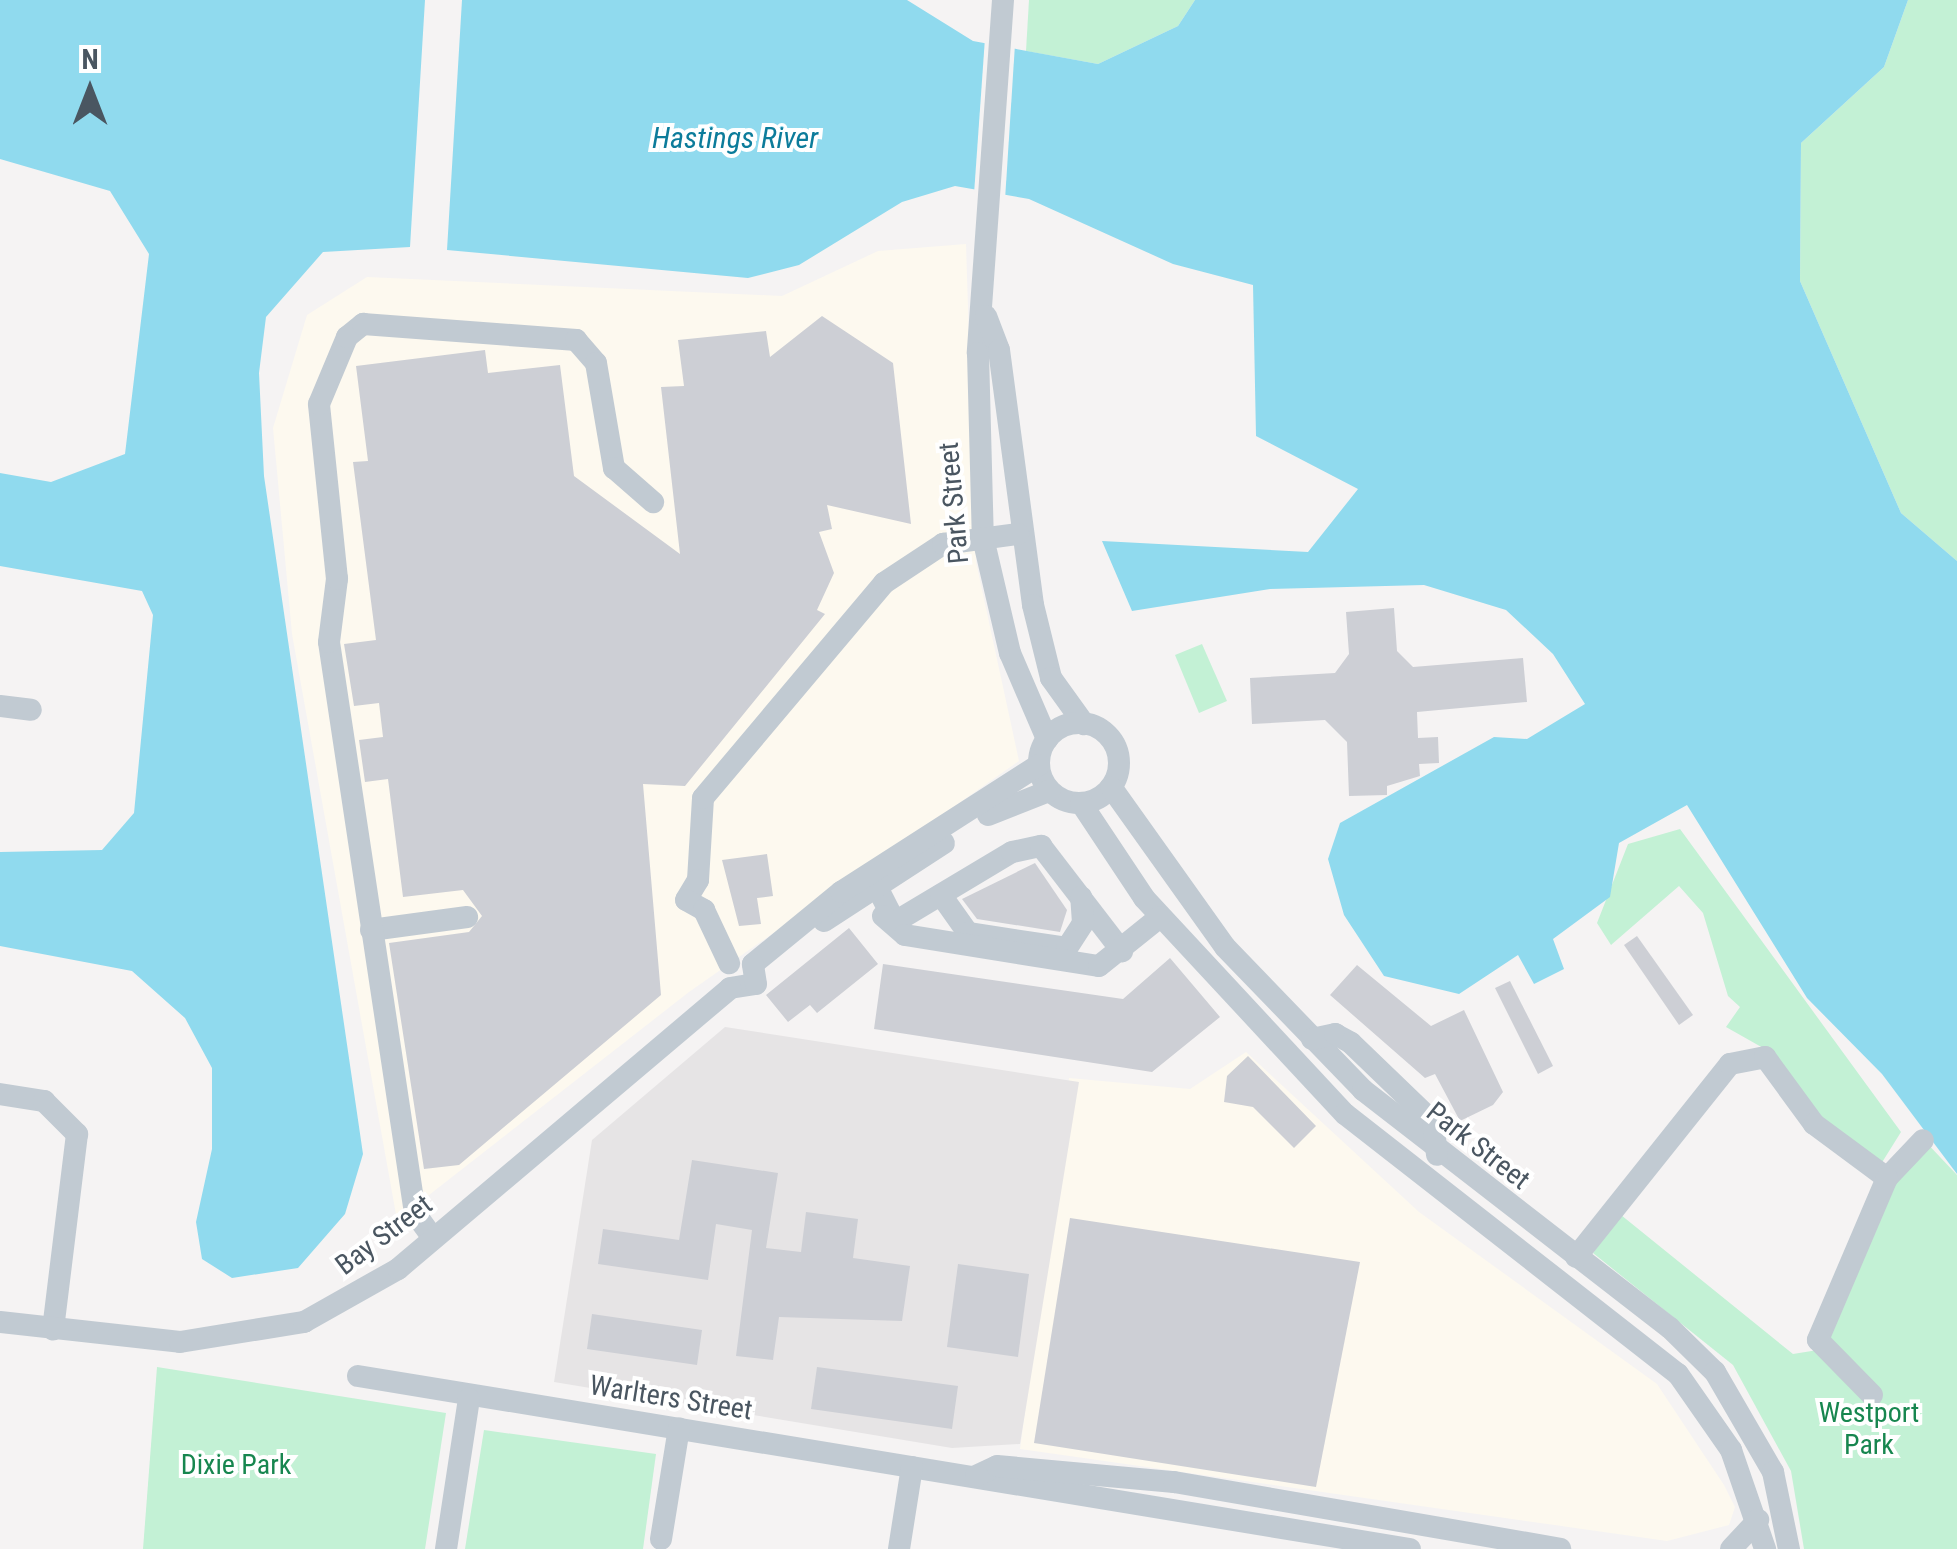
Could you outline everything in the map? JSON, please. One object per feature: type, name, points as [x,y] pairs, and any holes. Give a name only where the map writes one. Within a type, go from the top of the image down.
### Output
[{"type":"street","name":"Park Street","points":[[1003,5],[985,314],[978,353],[983,538],[1010,654],[1048,739]]},
{"type":"street","name":"Park Street","points":[[985,314],[999,350],[1018,534],[1052,678],[1084,724]]},
{"type":"street","points":[[434,1238],[415,1213],[329,642],[338,579],[317,427],[347,337],[368,323],[576,340],[596,363],[614,468],[653,502]]},
{"type":"street","points":[[730,988],[730,964],[704,910],[686,900],[698,880],[703,798],[751,732],[781,712],[884,583],[943,544],[1018,534]]},
{"type":"street","points":[[0,706],[31,710]]},
{"type":"street","points":[[1081,803],[1111,787],[1115,747],[1084,724],[1048,739],[1039,765],[1050,790],[1081,803],[1160,917],[1382,1148],[1678,1374],[1730,1450],[1758,1520],[1765,1549]]},
{"type":"street","name":"Bay Street","points":[[0,1322],[180,1342],[273,1330],[360,1294],[434,1238],[730,988],[756,984],[761,958],[855,883],[1039,765]]},
{"type":"street","name":"Park Street","points":[[1111,787],[1185,898],[1312,1039],[1437,1155],[1670,1328],[1728,1389],[1772,1472],[1788,1549]]},
{"type":"street","name":"Bay Street","points":[[761,958],[982,818],[1050,790]]},
{"type":"street","points":[[895,922],[1012,852],[1041,846],[1122,951]]},
{"type":"street","points":[[870,892],[905,934],[1052,963],[1099,966],[1160,917]]},
{"type":"street","points":[[941,895],[968,934],[1067,948],[1083,923],[1081,897]]},
{"type":"street","points":[[371,930],[468,917]]},
{"type":"street","points":[[730,964],[761,958]]},
{"type":"street","points":[[1576,1257],[1742,1056],[1770,1060],[1814,1124],[1886,1178]]},
{"type":"street","points":[[0,1094],[44,1101],[77,1134],[53,1330]]},
{"type":"street","points":[[1872,1395],[1818,1340],[1886,1178],[1923,1140]]},
{"type":"street","name":"Warlters Street","points":[[358,1376],[469,1398],[976,1476],[994,1487],[1410,1549]]},
{"type":"street","points":[[446,1549],[469,1398]]},
{"type":"street","points":[[661,1539],[678,1428]]},
{"type":"street","name":"Warlters Street","points":[[976,1476],[997,1466],[1174,1482],[1560,1549]]},
{"type":"street","points":[[899,1549],[912,1467]]},
{"type":"street","points":[[1731,1549],[1758,1520]]},
{"type":"shaded area","points":[[966,244],[976,562],[1019,761],[689,992],[397,1220],[292,634],[273,428],[307,315],[367,277],[782,296],[878,251]]},
{"type":"shaded area","points":[[725,1027],[1079,1082],[1020,1444],[952,1448],[554,1382],[592,1140]]},
{"type":"shaded area","points":[[1246,1052],[1419,1212],[1657,1384],[1724,1485],[1735,1507],[1729,1525],[1667,1541],[1020,1449],[1069,1078],[1190,1089]]},
{"type":"green space","points":[[1029,0],[1195,0],[1178,26],[1098,64],[1026,51]]},
{"type":"green space","points":[[1908,0],[1957,0],[1957,561],[1901,513],[1800,281],[1801,143],[1884,67]]},
{"type":"green space","points":[[1202,644],[1227,701],[1199,713],[1175,655]]},
{"type":"green space","points":[[1680,829],[1901,1132],[1881,1164],[1820,1120],[1772,1053],[1726,1027],[1740,1007],[1728,996],[1703,913],[1679,886],[1611,945],[1597,923],[1628,844]]},
{"type":"green space","name":"Westport Park","points":[[1923,1139],[1957,1175],[1957,1549],[1804,1549],[1791,1471],[1733,1365],[1593,1253],[1621,1215],[1793,1354],[1824,1349],[1894,1183]]},
{"type":"green space","name":"Dixie Park","points":[[157,1367],[446,1413],[425,1549],[143,1549]]},
{"type":"green space","points":[[484,1430],[656,1454],[643,1549],[465,1549]]},
{"type":"water","points":[[0,0],[425,0],[410,247],[323,252],[266,317],[259,373],[264,476],[363,1154],[345,1214],[298,1268],[232,1278],[202,1259],[196,1222],[212,1149],[212,1068],[185,1018],[132,971],[0,946],[0,852],[102,850],[134,813],[153,615],[142,591],[0,566],[0,473],[51,482],[125,454],[149,254],[110,191],[0,159]]},
{"type":"water","name":"Hastings River","points":[[462,0],[907,0],[973,41],[1098,64],[1178,26],[1195,0],[1908,0],[1884,67],[1801,143],[1800,281],[1901,513],[1957,561],[1957,1174],[1882,1074],[1807,998],[1687,805],[1619,843],[1610,897],[1553,939],[1564,969],[1534,984],[1518,955],[1459,994],[1384,976],[1344,915],[1328,859],[1340,823],[1494,737],[1527,739],[1585,704],[1553,654],[1506,610],[1424,585],[1270,589],[1132,611],[1102,541],[1308,552],[1358,489],[1256,436],[1253,285],[1173,264],[1029,199],[955,186],[902,202],[799,265],[748,278],[447,250]]},
{"type":"pier","points":[[985,38],[1015,44],[1005,200],[974,194]]},
{"type":"building","points":[[822,316],[893,363],[911,524],[827,505],[832,529],[819,532],[834,573],[817,610],[825,614],[685,786],[643,784],[661,995],[459,1165],[424,1169],[389,943],[469,932],[482,916],[463,890],[403,897],[388,779],[365,782],[359,740],[383,737],[379,703],[354,706],[344,644],[376,640],[353,462],[368,461],[356,366],[485,350],[488,373],[560,365],[574,476],[680,554],[661,387],[684,386],[678,340],[766,331],[770,357]]},
{"type":"building","points":[[1394,608],[1397,651],[1413,667],[1523,658],[1527,702],[1417,712],[1418,738],[1438,737],[1439,763],[1419,764],[1420,776],[1387,786],[1387,795],[1349,796],[1347,742],[1325,720],[1252,724],[1250,678],[1335,673],[1349,654],[1346,612]]},
{"type":"building","points":[[767,854],[773,896],[757,898],[761,924],[739,926],[722,860]]},
{"type":"building","points":[[1035,863],[1067,910],[1060,932],[977,919],[962,899]]},
{"type":"building","points":[[849,928],[878,964],[817,1013],[810,1005],[788,1022],[766,995]]},
{"type":"building","points":[[1637,936],[1693,1015],[1679,1025],[1624,945]]},
{"type":"building","points":[[1170,958],[1220,1017],[1152,1072],[874,1029],[883,964],[1123,999]]},
{"type":"building","points":[[1357,965],[1431,1026],[1464,1010],[1503,1092],[1493,1105],[1460,1121],[1435,1074],[1425,1078],[1330,995]]},
{"type":"building","points":[[1510,981],[1553,1066],[1538,1074],[1495,988]]},
{"type":"building","points":[[1248,1056],[1316,1126],[1294,1148],[1253,1107],[1224,1102],[1227,1076]]},
{"type":"building","points":[[692,1160],[778,1173],[766,1248],[801,1252],[806,1212],[858,1219],[853,1258],[910,1266],[902,1321],[779,1317],[773,1360],[736,1356],[752,1230],[716,1224],[708,1280],[598,1264],[603,1229],[679,1240]]},
{"type":"building","points":[[1070,1218],[1360,1262],[1316,1487],[1034,1443]]},
{"type":"building","points":[[958,1264],[1029,1274],[1018,1357],[947,1347]]},
{"type":"building","points":[[592,1314],[702,1330],[697,1365],[587,1349]]},
{"type":"building","points":[[817,1367],[958,1386],[952,1429],[811,1409]]}]
